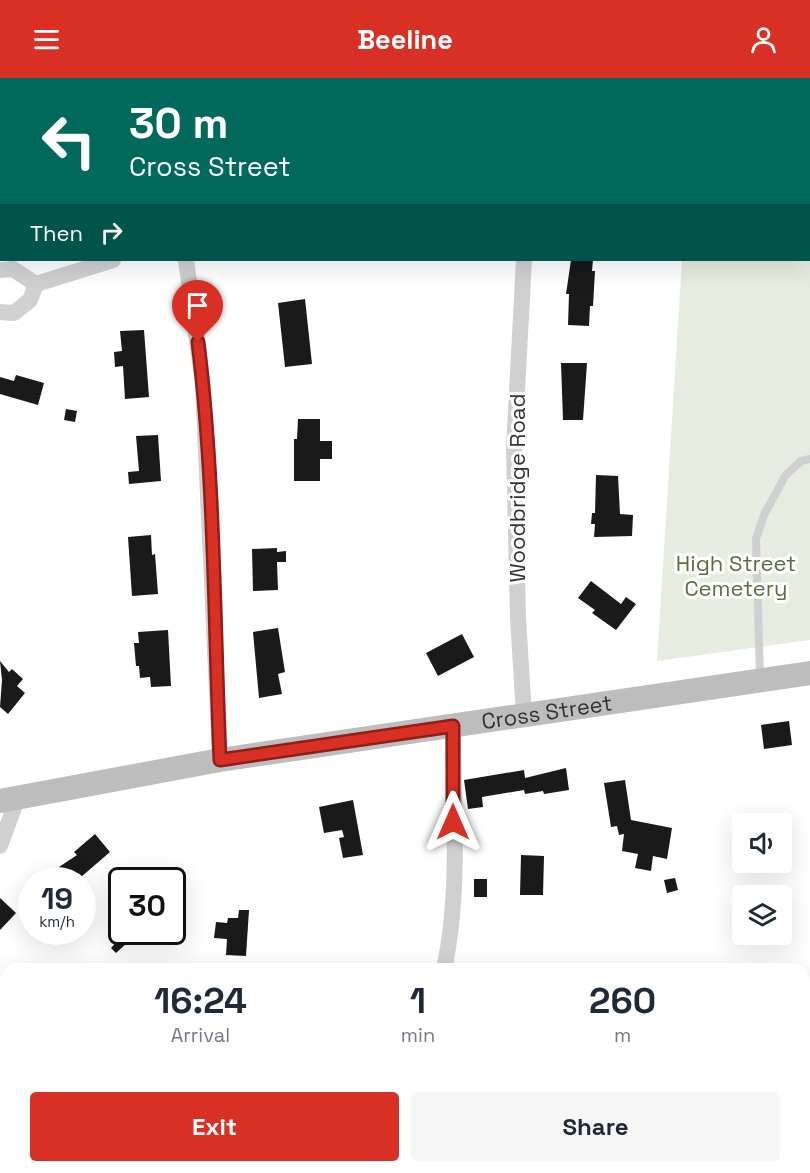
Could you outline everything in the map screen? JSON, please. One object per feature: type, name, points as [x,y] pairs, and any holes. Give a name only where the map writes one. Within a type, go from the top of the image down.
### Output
[{"type":"street","points":[[36,284],[110,261]]},
{"type":"street","points":[[186,261],[203,385],[220,760]]},
{"type":"street","name":"Woodbridge Road","points":[[524,261],[514,448],[518,606],[524,716]]},
{"type":"street","points":[[0,270],[13,269],[36,284]]},
{"type":"street","points":[[0,312],[14,313],[30,300],[36,284]]},
{"type":"street","name":"Cross Street","points":[[9,799],[220,760],[810,673]]},
{"type":"street","points":[[445,963],[450,942],[452,885],[453,726]]},
{"type":"street","points":[[0,846],[9,799]]},
{"type":"lane","points":[[760,680],[756,539],[764,515],[785,476],[801,460],[810,459]]},
{"type":"green space","name":"High Street Cemetery","points":[[682,261],[810,261],[810,640],[657,661]]},
{"type":"building","points":[[571,261],[593,261],[592,271],[595,271],[593,306],[590,306],[589,326],[568,325],[569,294],[566,294]]},
{"type":"building","points":[[305,299],[312,364],[285,367],[278,303]]},
{"type":"building","points":[[144,330],[149,397],[125,399],[123,366],[115,367],[114,352],[122,351],[120,331]]},
{"type":"building","points":[[561,363],[587,363],[583,420],[563,420]]},
{"type":"building","points":[[16,375],[44,383],[38,405],[0,394],[0,377],[14,381]]},
{"type":"building","points":[[66,409],[77,411],[75,422],[64,420]]},
{"type":"building","points":[[298,419],[320,419],[320,441],[332,441],[332,459],[320,459],[320,481],[294,481],[294,439],[297,439]]},
{"type":"building","points":[[158,435],[161,481],[129,484],[128,472],[139,471],[136,436]]},
{"type":"building","points":[[596,475],[618,476],[620,514],[633,515],[632,536],[594,537],[595,524],[591,524],[592,513],[595,513]]},
{"type":"building","points":[[151,535],[158,594],[132,596],[128,537]]},
{"type":"building","points":[[277,548],[277,552],[286,551],[286,562],[277,562],[278,590],[253,591],[252,549]]},
{"type":"building","points":[[591,581],[621,604],[626,597],[636,604],[616,630],[592,613],[595,610],[578,598]]},
{"type":"building","points":[[278,628],[285,672],[278,674],[282,694],[259,698],[253,632]]},
{"type":"building","points":[[168,630],[171,686],[151,687],[150,677],[140,678],[139,666],[136,666],[134,643],[139,643],[138,632]]},
{"type":"building","points":[[462,634],[474,657],[438,676],[426,653]]},
{"type":"building","points":[[0,661],[9,672],[12,669],[23,679],[17,686],[25,693],[8,714],[0,707],[2,680]]},
{"type":"building","points":[[789,721],[792,745],[764,749],[761,725]]},
{"type":"building","points":[[566,768],[569,790],[525,794],[524,790],[482,797],[483,807],[468,809],[464,780],[524,770],[525,778]]},
{"type":"building","points":[[625,780],[631,820],[672,828],[667,859],[653,856],[651,871],[635,868],[638,854],[622,851],[624,834],[619,835],[617,826],[611,827],[604,783]]},
{"type":"building","points":[[353,800],[363,855],[343,858],[339,838],[344,837],[342,830],[324,833],[319,807]]},
{"type":"building","points":[[95,834],[110,852],[93,867],[59,867],[77,855],[74,852]]},
{"type":"building","points":[[521,855],[544,856],[543,895],[520,895]]},
{"type":"building","points":[[675,878],[678,890],[667,893],[664,880]]},
{"type":"building","points":[[474,879],[487,879],[487,897],[474,897]]},
{"type":"building","points":[[0,898],[16,913],[0,930]]},
{"type":"building","points":[[239,910],[249,910],[246,956],[226,955],[227,939],[214,938],[216,922],[227,923],[228,918],[238,918]]},
{"type":"building","points":[[114,945],[125,945],[116,953],[111,948]]},
{"type":"route","points":[[198,342],[203,385],[211,534],[220,760],[453,726],[453,822]]}]
